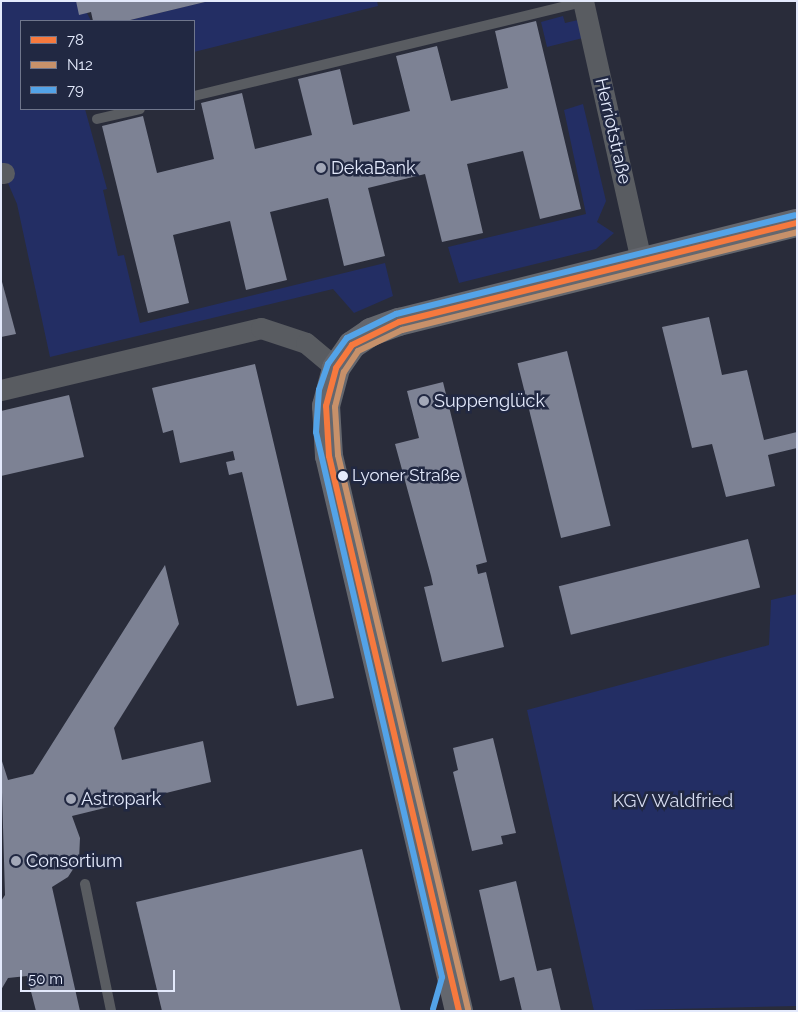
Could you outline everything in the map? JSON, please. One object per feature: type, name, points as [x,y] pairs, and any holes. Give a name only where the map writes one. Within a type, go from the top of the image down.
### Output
[{"type":"main road","points":[[456,1001],[329,456],[326,414],[336,368],[352,345],[371,332],[641,260],[797,223]]},
{"type":"street","name":"Herriotstraße","points":[[583,2],[641,260]]},
{"type":"street","points":[[1,390],[261,328],[306,343],[336,368]]},
{"type":"lane","points":[[195,96],[583,2]]},
{"type":"lane","points":[[97,119],[136,110]]},
{"type":"lane","points":[[85,884],[111,1011]]},
{"type":"green space","points":[[1,1],[81,1],[90,20],[20,20],[20,110],[85,110],[107,189],[103,190],[118,256],[124,255],[140,323],[385,263],[393,296],[354,313],[333,289],[50,357],[17,204],[1,167]]},
{"type":"green space","points":[[208,1],[377,1],[378,6],[195,52],[195,20],[130,20]]},
{"type":"green space","points":[[563,16],[565,23],[578,20],[583,38],[547,47],[541,22]]},
{"type":"green space","points":[[583,104],[606,201],[597,222],[614,233],[596,249],[459,283],[448,247],[586,214],[564,110]]},
{"type":"green space","name":"KGV Waldfried","points":[[797,594],[797,1006],[594,1011],[527,710],[769,645],[771,600]]},
{"type":"building","points":[[76,1],[205,1],[130,20],[93,20],[91,12],[79,15]]},
{"type":"building","name":"DekaBank","points":[[536,21],[581,209],[540,219],[523,151],[467,164],[483,233],[442,242],[425,174],[368,188],[385,256],[344,266],[328,198],[270,212],[287,280],[246,290],[230,221],[173,235],[189,303],[148,313],[102,126],[143,116],[157,173],[214,159],[201,103],[242,93],[255,149],[312,135],[298,79],[340,69],[353,125],[410,111],[396,56],[437,46],[451,101],[508,88],[495,31]]},
{"type":"building","points":[[1,278],[16,334],[1,337]]},
{"type":"building","points":[[709,317],[722,375],[747,370],[764,440],[797,432],[797,448],[768,455],[775,486],[726,497],[712,444],[692,448],[662,327]]},
{"type":"building","points":[[567,351],[611,526],[561,538],[518,363]]},
{"type":"building","points":[[255,364],[334,698],[297,706],[242,472],[229,475],[226,462],[235,460],[233,451],[180,463],[173,430],[163,433],[152,388]]},
{"type":"building","points":[[443,382],[487,562],[476,565],[478,574],[486,572],[504,647],[442,662],[424,587],[433,585],[395,444],[419,438],[407,391]]},
{"type":"building","points":[[69,395],[84,457],[1,476],[1,411]]},
{"type":"building","points":[[748,539],[760,588],[571,635],[559,586]]},
{"type":"building","name":"Astropark","points":[[165,565],[179,624],[114,728],[122,760],[203,741],[211,782],[72,816],[80,838],[79,860],[68,877],[52,887],[80,1011],[36,1011],[27,976],[8,978],[1,990],[1,901],[5,895],[1,758],[8,780],[33,774]]},
{"type":"building","points":[[493,738],[516,833],[501,836],[503,844],[472,851],[453,772],[458,770],[453,748]]},
{"type":"building","points":[[362,849],[401,1011],[162,1011],[136,902]]},
{"type":"building","points":[[516,881],[537,971],[551,968],[561,1011],[522,1011],[514,977],[500,981],[479,890]]},
{"type":"transit line","name":"79","points":[[433,1009],[442,977],[316,432],[319,390],[328,364],[347,338],[396,314],[795,215]]},
{"type":"transit line","name":"78","points":[[459,1011],[329,456],[326,406],[336,368],[352,345],[399,322],[797,223]]},
{"type":"transit line","name":"N12","points":[[468,1009],[338,455],[335,407],[344,372],[358,351],[402,330],[797,232]]},
{"type":"place","name":"DekaBank","points":[[321,168]]},
{"type":"place","name":"Suppenglück","points":[[424,401]]},
{"type":"place","name":"Lyoner Straße","points":[[343,476]]},
{"type":"place","name":"Astropark","points":[[71,799]]},
{"type":"place","name":"Consortium","points":[[16,861]]}]
